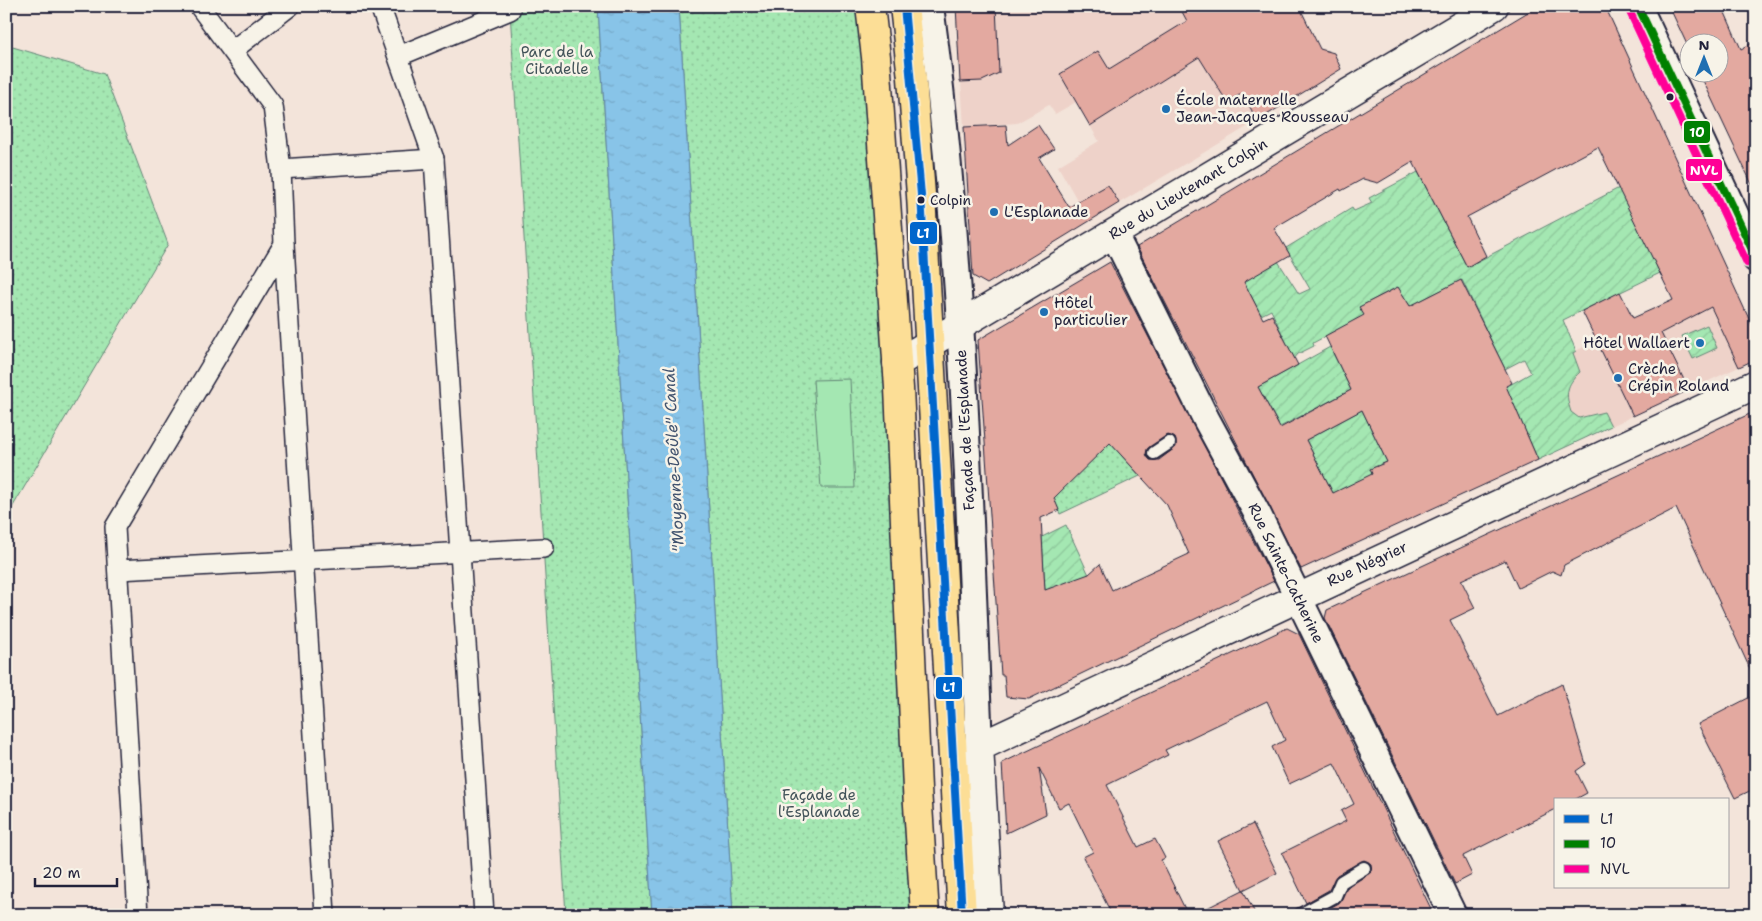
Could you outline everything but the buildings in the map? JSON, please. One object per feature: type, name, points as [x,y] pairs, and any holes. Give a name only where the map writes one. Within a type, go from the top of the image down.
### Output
[{"type":"main road","points":[[870,6],[876,57],[897,363],[917,789],[925,915]]},
{"type":"main road","name":"Façade de l'Esplanade","points":[[904,6],[912,78],[930,344],[962,915]]},
{"type":"street","points":[[199,6],[233,50],[272,106],[281,169],[325,915]]},
{"type":"street","points":[[233,50],[290,6]]},
{"type":"street","points":[[380,6],[434,158],[484,915]]},
{"type":"street","name":"Façade de l'Esplanade","points":[[930,6],[941,94],[964,382],[979,747],[989,915]]},
{"type":"street","name":"Rue du Lieutenant Colpin","points":[[897,363],[1494,6]]},
{"type":"street","points":[[1638,6],[1756,259]]},
{"type":"street","points":[[399,56],[510,10]]},
{"type":"street","points":[[281,169],[434,158]]},
{"type":"street","name":"Rue Sainte-Catherine","points":[[1114,234],[1199,422],[1258,515],[1412,843],[1452,915]]},
{"type":"street","points":[[138,915],[115,527],[284,244]]},
{"type":"street","name":"Rue Négrier","points":[[979,747],[1756,384]]},
{"type":"street","points":[[118,570],[544,548]]},
{"type":"lane","points":[[1154,453],[1168,443]]},
{"type":"lane","points":[[1300,915],[1335,896],[1342,882],[1364,868]]},
{"type":"shaded area","name":"École maternelle Jean-Jacques Rousseau","points":[[956,6],[1202,6],[1257,121],[1089,221],[1058,166],[1099,141],[1076,102],[1055,114],[1049,105],[1017,123],[964,127]]},
{"type":"shaded area","name":"Crèche Crépin Roland","points":[[1737,293],[1756,334],[1756,359],[1538,460],[1532,373],[1635,321],[1645,341]]},
{"type":"green space","name":"Parc de la Citadelle","points":[[506,6],[598,6],[652,915],[566,915],[510,11]]},
{"type":"green space","name":"Façade de l'Esplanade","points":[[679,6],[857,6],[869,105],[918,915],[733,915]]},
{"type":"green space","points":[[6,45],[104,74],[168,244],[6,518]]},
{"type":"green space","points":[[1418,172],[1467,267],[1619,188],[1660,273],[1563,320],[1576,351],[1573,353],[1580,372],[1572,381],[1568,390],[1571,412],[1579,418],[1604,412],[1611,426],[1538,460],[1506,387],[1531,373],[1524,359],[1505,369],[1462,280],[1410,306],[1397,287],[1360,307],[1371,325],[1337,330],[1313,343],[1314,346],[1298,354],[1294,359],[1271,310],[1261,315],[1244,282],[1274,255],[1299,294],[1310,289],[1286,248],[1352,208],[1354,211],[1372,203],[1369,198]]},
{"type":"green space","points":[[1707,325],[1717,348],[1693,359],[1682,336]]},
{"type":"green space","points":[[1330,347],[1351,390],[1280,427],[1258,387]]},
{"type":"green space","points":[[850,379],[855,488],[821,488],[813,380]]},
{"type":"green space","points":[[1362,410],[1387,462],[1370,469],[1381,494],[1333,493],[1306,440]]},
{"type":"green space","points":[[1110,443],[1140,476],[1060,514],[1053,498]]},
{"type":"green space","points":[[1066,525],[1089,575],[1045,591],[1042,537]]},
{"type":"water","name":"\"Moyenne-Deûle\" Canal","points":[[598,6],[679,6],[733,915],[652,915]]},
{"type":"transit line","name":"L1","points":[[904,6],[921,195],[962,915]]},
{"type":"transit line","name":"10","points":[[1638,6],[1756,258]]},
{"type":"transit line","name":"NVL","points":[[1629,10],[1747,263]]},
{"type":"place","name":"École maternelle Jean-Jacques Rousseau","points":[[1166,109]]},
{"type":"place","name":"Colpin","points":[[921,200]]},
{"type":"place","name":"L'Esplanade","points":[[994,212]]},
{"type":"place","name":"Hôtel particulier","points":[[1044,312]]},
{"type":"place","name":"Hôtel Wallaert","points":[[1700,343]]},
{"type":"place","name":"Crèche Crépin Roland","points":[[1618,378]]}]
